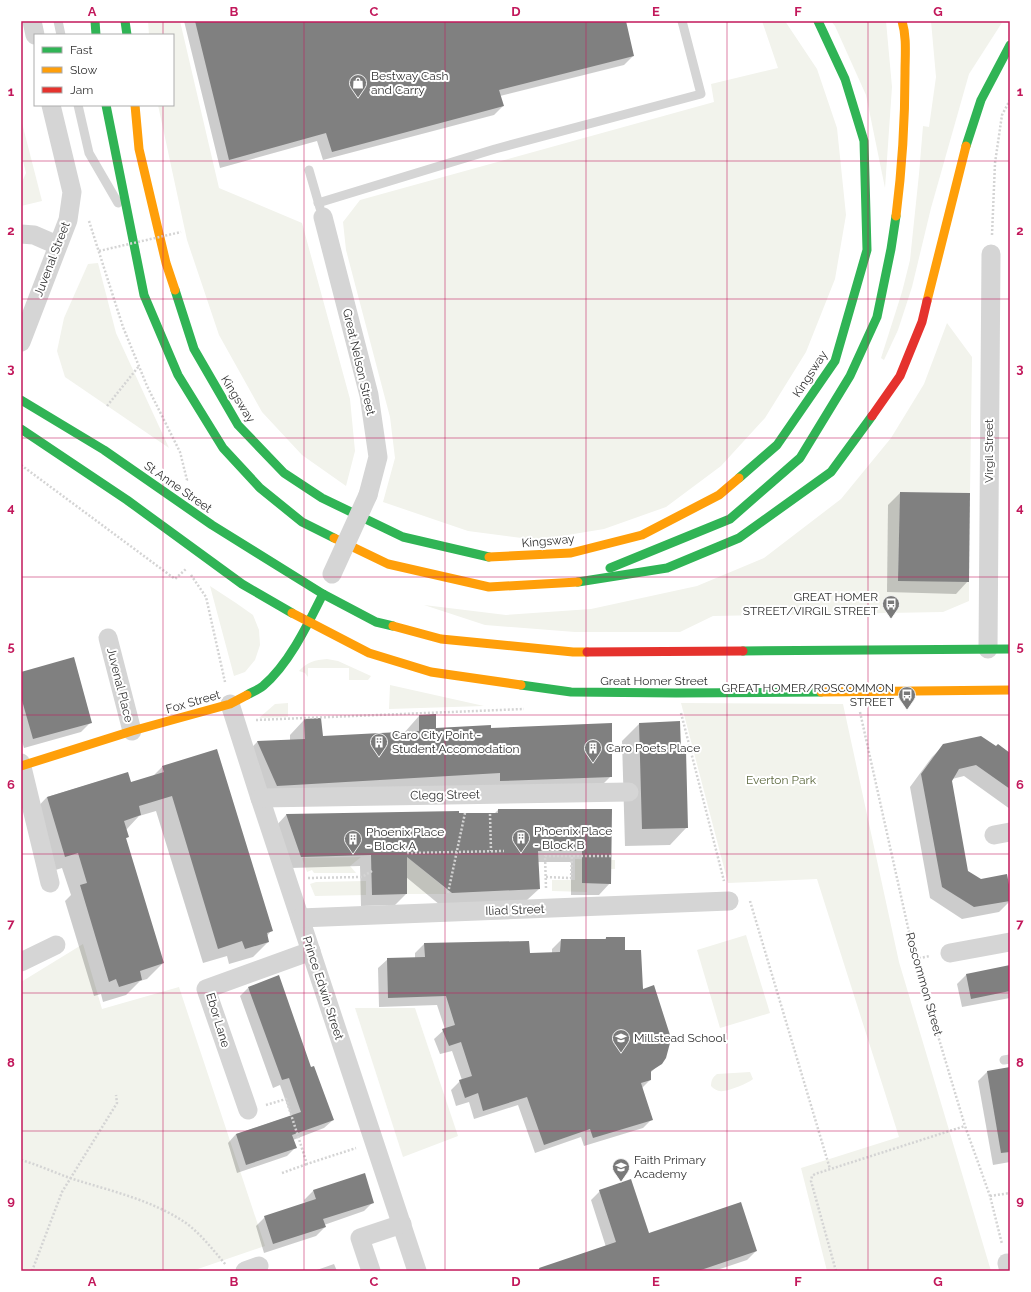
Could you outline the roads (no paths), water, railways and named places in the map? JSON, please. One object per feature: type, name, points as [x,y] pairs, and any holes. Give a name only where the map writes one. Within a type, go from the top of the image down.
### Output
[{"type":"main road","points":[[94,21],[96,34]]},
{"type":"main road","points":[[125,21],[127,34]]},
{"type":"main road","name":"Kingsway","points":[[135,106],[139,149],[166,264],[194,349],[238,426],[284,473],[322,498],[403,537],[490,557],[571,553],[642,535],[719,495],[777,444],[835,361],[867,250],[864,141],[845,79],[818,21]]},
{"type":"main road","points":[[575,582],[730,519],[800,458],[850,376],[877,317],[891,249],[901,178],[905,94],[905,32],[902,21]]},
{"type":"main road","points":[[106,106],[144,295],[178,376],[223,448],[260,488],[302,522],[388,564],[489,587],[575,582],[667,568],[739,538],[831,472],[900,376],[922,322],[962,158],[981,100],[1010,45]]},
{"type":"main road","name":"St Anne Street","points":[[21,400],[104,450],[212,525],[323,594]]},
{"type":"main road","points":[[21,429],[127,500],[242,584],[309,623]]},
{"type":"main road","points":[[323,594],[376,622],[441,639],[573,652],[1010,649]]},
{"type":"main road","name":"Fox Street","points":[[21,765],[230,704],[262,687],[279,670],[309,623],[323,594]]},
{"type":"main road","name":"Great Homer Street","points":[[309,623],[368,653],[431,672],[571,692],[676,693],[1010,690]]},
{"type":"street","points":[[32,21],[35,34]]},
{"type":"street","name":"Juvenal Street","points":[[21,342],[57,245],[68,220],[72,192],[51,106]]},
{"type":"street","name":"Great Nelson Street","points":[[321,210],[369,395],[378,457],[368,495],[323,594]]},
{"type":"street","points":[[21,234],[34,235],[57,245]]},
{"type":"street","name":"Virgil Street","points":[[988,649],[991,254]]},
{"type":"street","name":"Juvenal Place","points":[[108,638],[132,732]]},
{"type":"street","name":"Prince Edwin Street","points":[[230,704],[417,1271]]},
{"type":"street","points":[[21,765],[50,883]]},
{"type":"street","name":"Clegg Street","points":[[260,798],[629,792]]},
{"type":"street","name":"Iliad Street","points":[[300,918],[729,901]]},
{"type":"street","points":[[950,953],[1010,942]]},
{"type":"street","points":[[21,962],[56,945]]},
{"type":"street","name":"Ebor Lane","points":[[248,1110],[206,989],[311,951]]},
{"type":"street","points":[[371,1271],[360,1238],[402,1224]]},
{"type":"lane","points":[[58,21],[61,34]]},
{"type":"lane","points":[[309,170],[321,210],[495,149],[701,94],[682,21]]},
{"type":"lane","points":[[78,106],[89,153],[129,222]]},
{"type":"place","name":"Bestway Cash and Carry","points":[[358,98]]},
{"type":"place","name":"GREAT HOMER STREET/VIRGIL STREET","points":[[891,619]]},
{"type":"place","name":"GREAT HOMER/ROSCOMMON STREET","points":[[907,710]]},
{"type":"place","name":"Caro City Point - Student Accomodation","points":[[379,757]]},
{"type":"place","name":"Caro Poets Place","points":[[593,763]]},
{"type":"place","name":"Phoenix Place - Block B","points":[[521,853]]},
{"type":"place","name":"Phoenix Place - Block A","points":[[353,854]]},
{"type":"place","name":"Millstead School","points":[[621,1053]]},
{"type":"place","name":"Faith Primary Academy","points":[[621,1182]]},
{"type":"park label","name":"Everton Park","points":[[781,780]]}]
